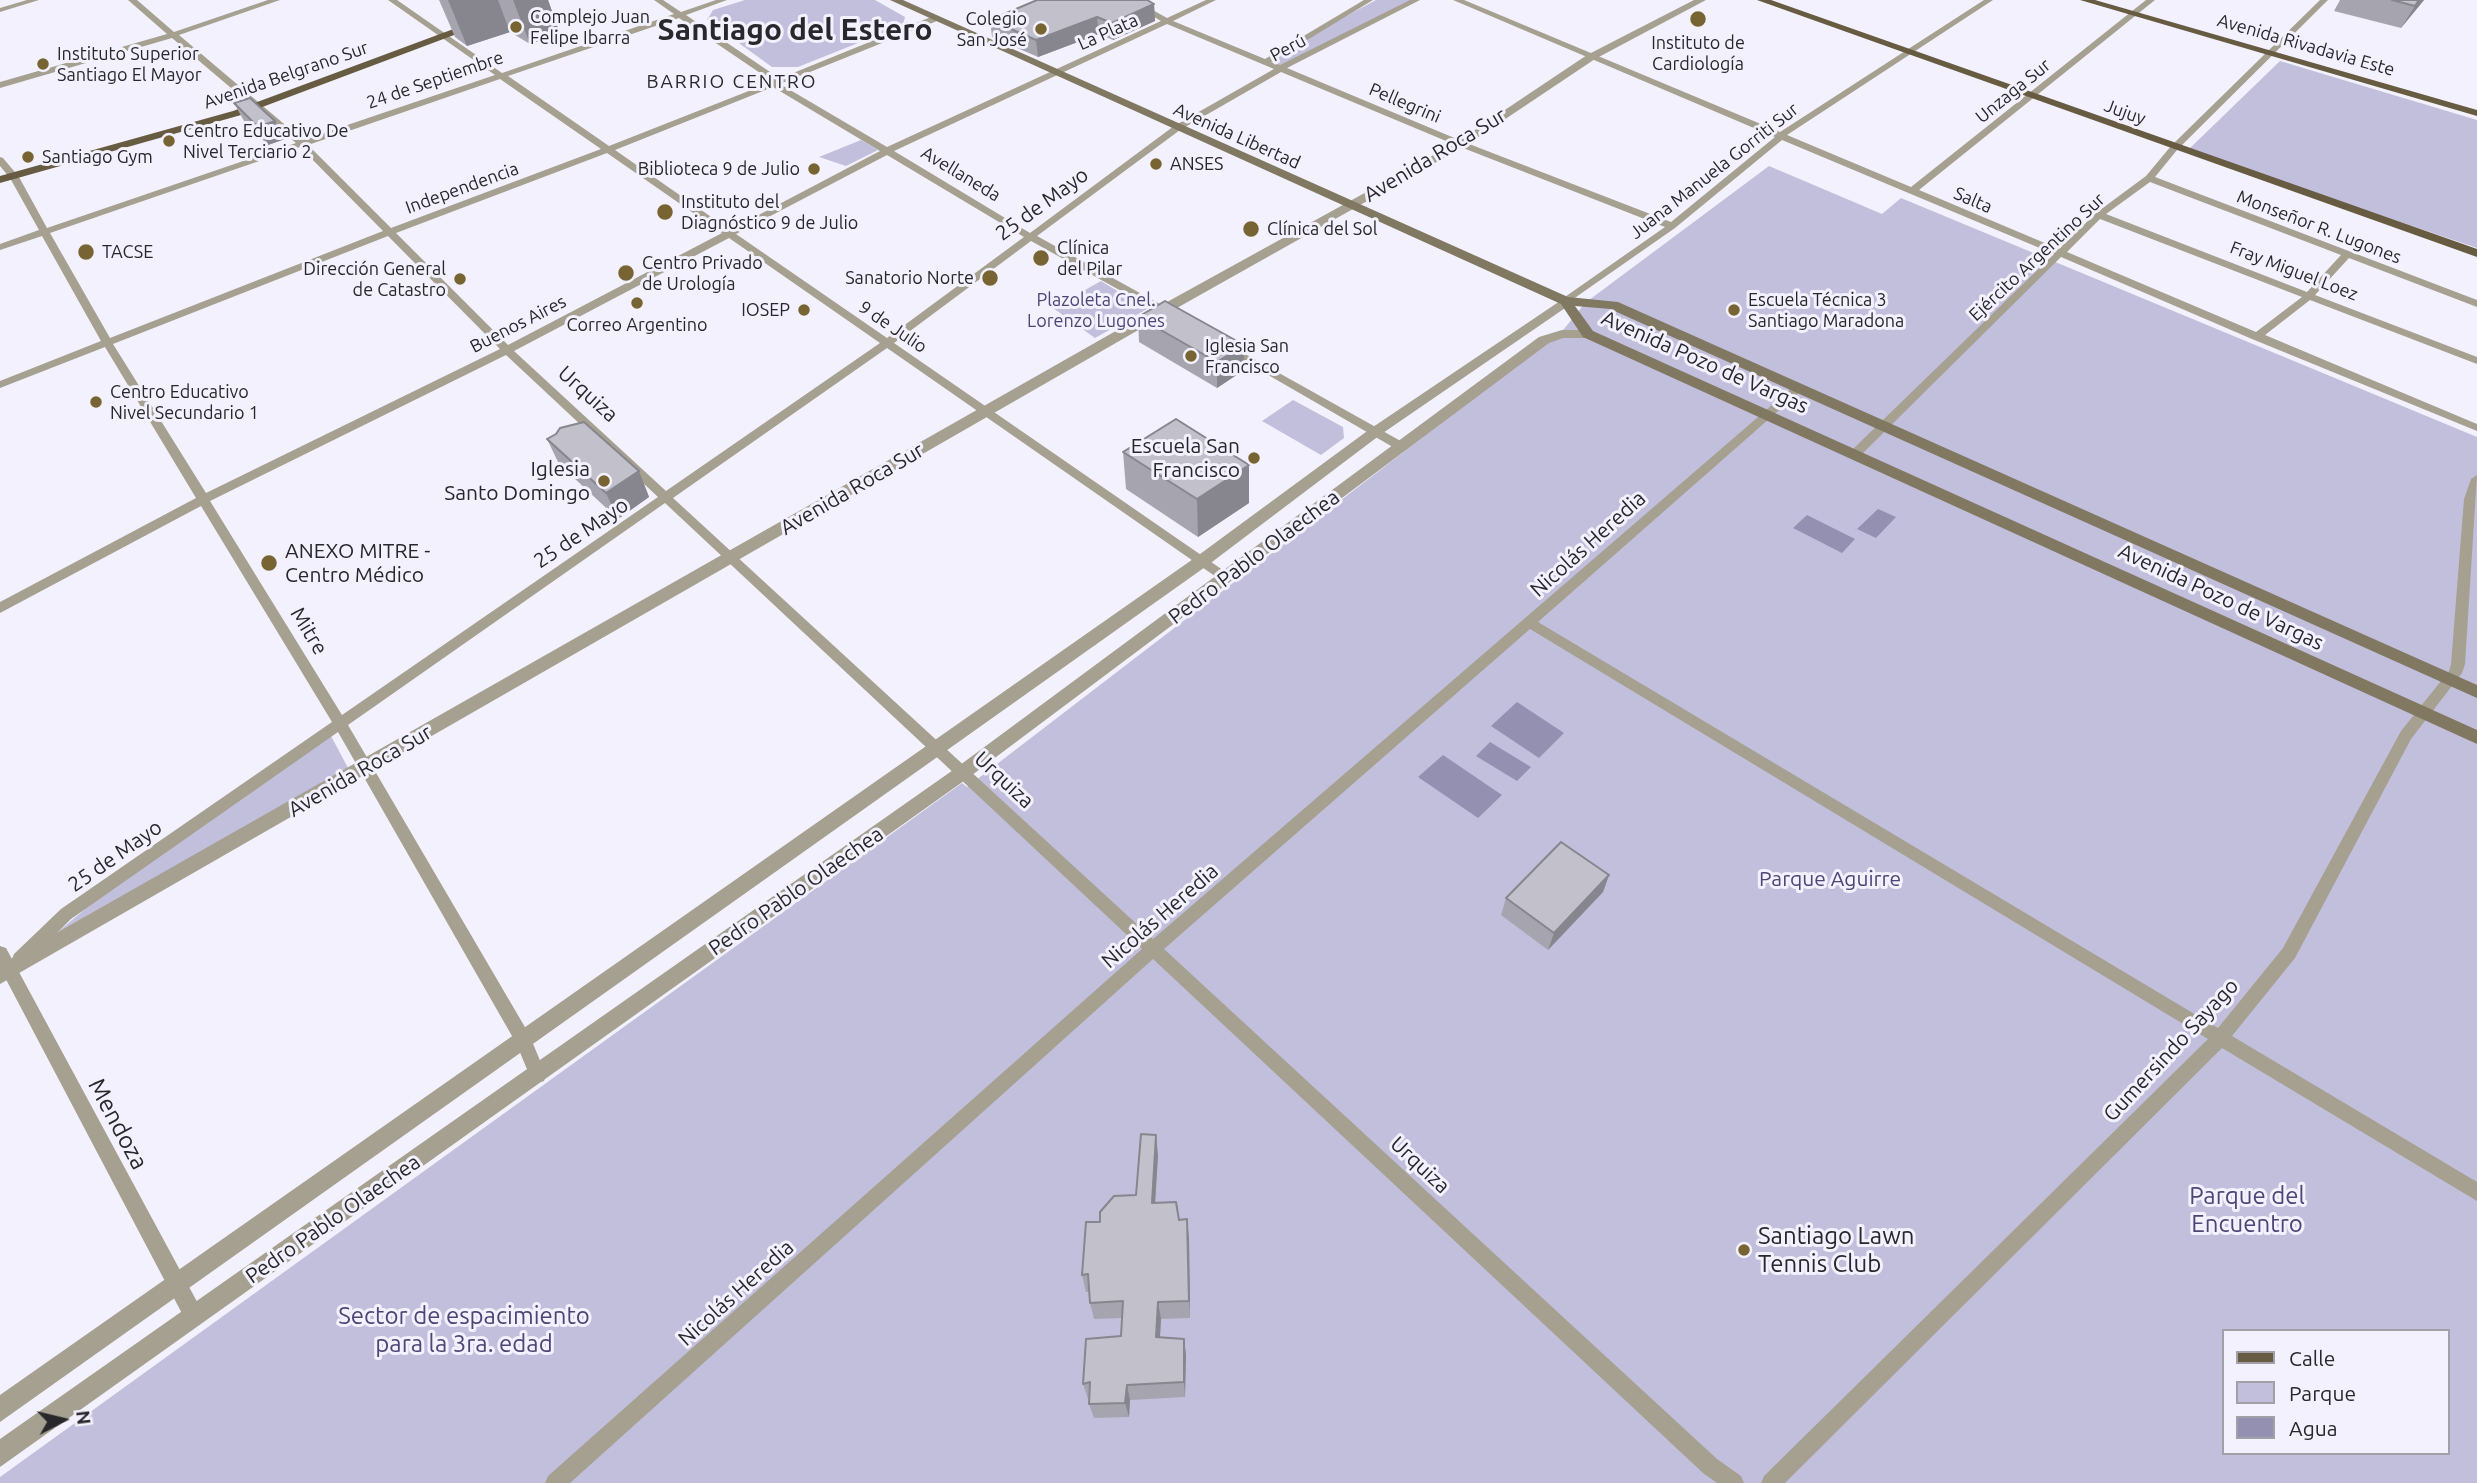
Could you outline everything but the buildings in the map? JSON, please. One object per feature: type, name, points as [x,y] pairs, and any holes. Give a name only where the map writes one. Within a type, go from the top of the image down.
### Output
[{"type":"main road","name":"Avenida Libertad","points":[[895,0],[1054,74],[1566,301]]},
{"type":"main road","name":"Jujuy","points":[[1762,0],[2477,253]]},
{"type":"main road","name":"Avenida Rivadavia Este","points":[[2085,0],[2477,113]]},
{"type":"main road","name":"Avenida Belgrano Sur","points":[[6,175],[255,103],[488,16]]},
{"type":"main road","name":"Avenida Pozo de Vargas","points":[[1566,301],[1588,334],[1856,453],[2477,737]]},
{"type":"main road","name":"Avenida Pozo de Vargas","points":[[1566,301],[1613,305],[2477,692]]},
{"type":"street","points":[[0,10],[34,0]]},
{"type":"street","name":"Urquiza","points":[[132,0],[302,144],[507,350],[1700,1456],[1734,1483]]},
{"type":"street","points":[[0,85],[172,35],[276,0]]},
{"type":"street","name":"9 de Julio","points":[[392,0],[1226,578]]},
{"type":"street","name":"Avellaneda","points":[[659,0],[770,76],[773,83],[1029,236],[1186,323]]},
{"type":"street","name":"24 de Septiembre","points":[[0,247],[499,74],[723,0]]},
{"type":"street","name":"Pellegrini","points":[[1129,0],[1169,22],[1283,67],[1461,144],[1672,226]]},
{"type":"street","name":"La Plata","points":[[1054,74],[1212,0]]},
{"type":"street","points":[[1266,61],[1369,0]]},
{"type":"street","name":"Perú","points":[[1177,128],[1283,67],[1416,0]]},
{"type":"street","name":"Salta","points":[[1457,0],[2477,428]]},
{"type":"street","name":"Avenida Roca Sur","points":[[3,966],[367,767],[1163,310],[1461,144],[1591,57],[1701,0]]},
{"type":"street","name":"Juana Manuela Gorriti Sur","points":[[1566,301],[1672,226],[1782,135],[1911,54],[1989,0]]},
{"type":"street","name":"Unzaga Sur","points":[[1912,191],[2151,0]]},
{"type":"street","name":"Ejército Argentino Sur","points":[[1856,453],[2099,215],[2150,178],[2174,148],[2324,0]]},
{"type":"street","name":"Independencia","points":[[0,385],[388,232],[608,150],[934,19]]},
{"type":"street","name":"Buenos Aires","points":[[0,608],[204,499],[507,350],[888,150],[1054,74]]},
{"type":"street","name":"25 de Mayo","points":[[3,966],[66,914],[886,344],[1177,128]]},
{"type":"street","name":"Mitre","points":[[0,160],[6,175],[45,232],[107,342],[367,767],[523,1039],[538,1075]]},
{"type":"street","name":"Monseñor R. Lugones","points":[[2150,178],[2477,304]]},
{"type":"street","name":"Fray Miguel Loez","points":[[2099,215],[2477,360]]},
{"type":"street","points":[[2256,337],[2309,296],[2347,255]]},
{"type":"street","name":"Pedro Pablo Olaechea","points":[[0,1410],[935,747],[1202,561],[1375,432],[1566,301]]},
{"type":"street","name":"Pedro Pablo Olaechea","points":[[0,1454],[962,773],[1544,340],[1569,333],[1588,334]]},
{"type":"street","points":[[1222,344],[1402,447]]},
{"type":"street","name":"Nicolás Heredia","points":[[555,1483],[1153,949],[1530,624],[1766,413],[1798,388]]},
{"type":"street","name":"Gumersindo Sayago","points":[[1771,1483],[2221,1037],[2289,953],[2406,735],[2450,679],[2458,664],[2470,499],[2477,479]]},
{"type":"street","points":[[1530,624],[2477,1192]]},
{"type":"street","name":"Mendoza","points":[[3,966],[194,1316]]},
{"type":"green space","points":[[745,0],[875,0],[905,17],[903,25],[798,67],[772,67],[707,20],[713,10]]},
{"type":"green space","points":[[1376,0],[1419,0],[1281,66],[1266,59]]},
{"type":"green space","points":[[2280,61],[2477,120],[2477,248],[2188,150]]},
{"type":"green space","points":[[861,140],[878,150],[846,166],[819,157]]},
{"type":"green space","name":"Parque Aguirre","points":[[1769,166],[1882,214],[1901,198],[2477,437],[2477,1483],[0,1483],[0,1477],[962,783],[967,787],[1564,329],[1585,303]]},
{"type":"green space","name":"Plazoleta Cnel. Lorenzo Lugones","points":[[1101,281],[1147,309],[1095,338],[1053,308]]},
{"type":"green space","points":[[1293,400],[1343,427],[1344,438],[1321,455],[1262,421]]},
{"type":"green space","points":[[330,734],[348,768],[52,937],[91,904]]},
{"type":"water","points":[[1878,509],[1896,517],[1876,538],[1857,529]]},
{"type":"water","points":[[1807,515],[1855,539],[1842,553],[1793,528]]},
{"type":"water","points":[[1517,702],[1564,733],[1539,758],[1491,726]]},
{"type":"water","points":[[1490,742],[1531,767],[1517,781],[1476,756]]},
{"type":"water","points":[[1443,755],[1502,795],[1478,818],[1418,777]]},
{"type":"place","name":"Instituto de Cardiología","points":[[1698,19]]},
{"type":"place","name":"Complejo Juan Felipe Ibarra","points":[[516,27]]},
{"type":"place","name":"Colegio San José","points":[[1041,29]]},
{"type":"place","name":"Instituto Superior Santiago El Mayor","points":[[43,64]]},
{"type":"place","name":"Centro Educativo De Nivel Terciario 2","points":[[169,141]]},
{"type":"place","name":"Santiago Gym","points":[[28,157]]},
{"type":"place","name":"ANSES","points":[[1156,164]]},
{"type":"place","name":"Biblioteca 9 de Julio","points":[[814,169]]},
{"type":"place","name":"Instituto del Diagnóstico 9 de Julio","points":[[665,212]]},
{"type":"place","name":"Clínica del Sol","points":[[1251,229]]},
{"type":"place","name":"TACSE","points":[[86,252]]},
{"type":"place","name":"Clínica del Pilar","points":[[1041,258]]},
{"type":"place","name":"Centro Privado de Urología","points":[[626,273]]},
{"type":"place","name":"Sanatorio Norte","points":[[990,278]]},
{"type":"place","name":"Dirección General de Catastro","points":[[460,279]]},
{"type":"place","name":"Correo Argentino","points":[[637,303]]},
{"type":"place","name":"IOSEP","points":[[804,310]]},
{"type":"place","name":"Escuela Técnica 3 Santiago Maradona","points":[[1734,310]]},
{"type":"place","name":"Iglesia San Francisco","points":[[1191,356]]},
{"type":"place","name":"Centro Educativo Nivel Secundario 1","points":[[96,402]]},
{"type":"place","name":"Escuela San Francisco","points":[[1254,458]]},
{"type":"place","name":"Iglesia Santo Domingo","points":[[604,481]]},
{"type":"place","name":"ANEXO MITRE - Centro Médico","points":[[269,563]]},
{"type":"place","name":"Santiago Lawn Tennis Club","points":[[1744,1250]]},
{"type":"district","name":"Santiago del Estero","points":[[795,30]]},
{"type":"district","name":"BARRIO CENTRO","points":[[732,82]]},
{"type":"park label","name":"Parque del Encuentro","points":[[2247,1210]]},
{"type":"park label","name":"Sector de espacimiento para la 3ra. edad","points":[[464,1330]]}]
